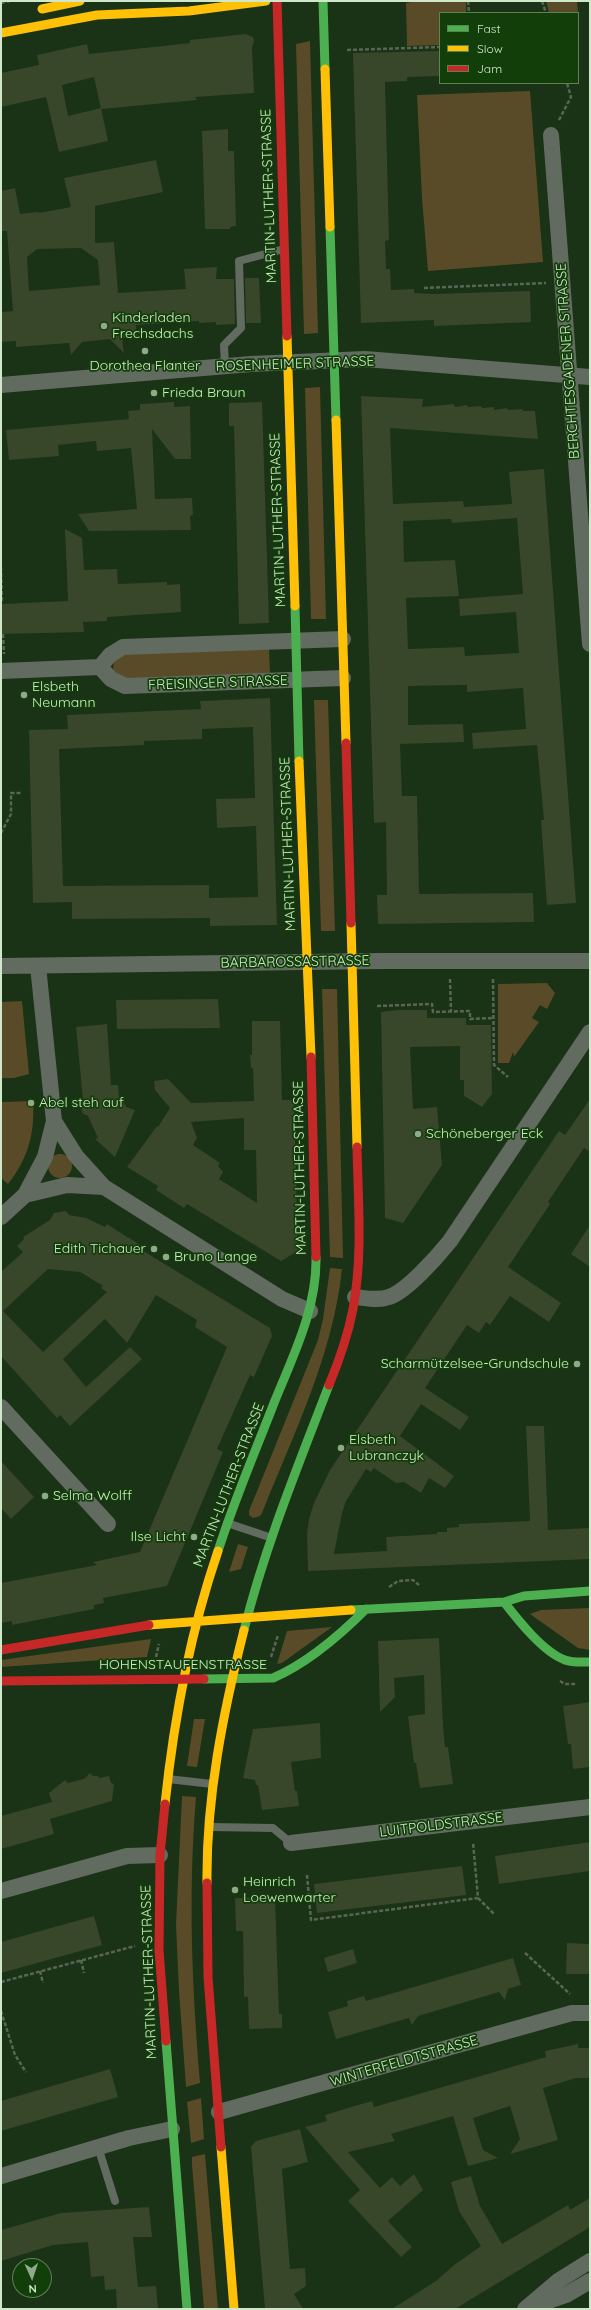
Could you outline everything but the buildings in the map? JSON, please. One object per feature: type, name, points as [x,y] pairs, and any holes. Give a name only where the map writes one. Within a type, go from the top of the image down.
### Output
[{"type":"main road","points":[[32,12],[80,1]]},
{"type":"main road","points":[[1,33],[97,15],[178,12],[266,1]]},
{"type":"main road","name":"MARTIN-LUTHER-STRASSE","points":[[187,2309],[160,1958],[160,1855],[167,1779],[176,1717],[206,1586],[227,1522],[298,1345],[310,1311],[316,1264],[277,1]]},
{"type":"main road","points":[[234,2309],[208,1977],[207,1868],[213,1784],[231,1680],[246,1618],[270,1538],[335,1373],[351,1319],[355,1297],[358,1220],[335,360],[323,1]]},
{"type":"main road","points":[[1,1650],[156,1624],[366,1609],[504,1602],[524,1596],[590,1591]]},
{"type":"main road","points":[[504,1602],[517,1620],[553,1652],[565,1660],[590,1662]]},
{"type":"main road","name":"HOHENSTAUFENSTRASSE","points":[[1,1681],[184,1679],[231,1680],[279,1676],[346,1630],[366,1609]]},
{"type":"street","name":"BERCHTESGADENER STRASSE","points":[[551,135],[590,644]]},
{"type":"street","name":"ROSENHEIMER STRASSE","points":[[1,385],[225,366],[365,359],[590,377]]},
{"type":"street","points":[[2,663],[100,667],[110,655],[123,647],[343,639]]},
{"type":"street","name":"FREISINGER STRASSE","points":[[100,667],[111,679],[125,686],[344,678]]},
{"type":"street","name":"BARBAROSSASTRASSE","points":[[1,966],[307,962],[590,961]]},
{"type":"street","points":[[1,1217],[25,1195],[45,1157],[54,1121],[38,966]]},
{"type":"street","points":[[355,1297],[380,1299],[390,1297],[401,1291],[438,1256],[450,1241],[590,1032]]},
{"type":"street","points":[[54,1121],[76,1156],[104,1187],[282,1299],[310,1311]]},
{"type":"street","points":[[25,1195],[67,1185],[104,1187]]},
{"type":"street","points":[[1,1407],[108,1524]]},
{"type":"street","name":"LUITPOLDSTRASSE","points":[[291,1843],[590,1807]]},
{"type":"street","points":[[1,1891],[127,1856],[160,1855]]},
{"type":"street","name":"WINTERFELDTSTRASSE","points":[[219,2112],[572,2013],[590,2013]]},
{"type":"street","points":[[1,2176],[98,2147],[172,2129]]},
{"type":"street","points":[[527,2308],[558,2281],[590,2261]]},
{"type":"street","points":[[527,2308],[566,2295],[590,2281]]},
{"type":"lane","points":[[176,1],[178,12]]},
{"type":"lane","points":[[225,366],[224,345],[241,328],[239,261],[284,249]]},
{"type":"lane","points":[[227,1522],[270,1538]]},
{"type":"lane","points":[[167,1779],[213,1784]]},
{"type":"lane","points":[[209,1827],[273,1828],[291,1843]]},
{"type":"lane","points":[[98,2147],[115,2201]]},
{"type":"path","points":[[1,3],[10,1]]},
{"type":"path","points":[[468,1],[469,12]]},
{"type":"path","points":[[542,1],[546,12]]},
{"type":"path","points":[[347,50],[439,47]]},
{"type":"path","points":[[551,135],[571,97],[567,84]]},
{"type":"path","points":[[424,288],[548,283]]},
{"type":"path","points":[[1,567],[2,604]]},
{"type":"path","points":[[2,663],[3,634]]},
{"type":"path","points":[[1,833],[11,814],[11,793],[21,793]]},
{"type":"path","points":[[493,978],[494,1065],[508,1077]]},
{"type":"path","points":[[450,979],[451,1011]]},
{"type":"path","points":[[377,1006],[432,1004],[433,1012],[470,1011],[470,1019],[493,1018]]},
{"type":"path","points":[[269,1663],[279,1631]]},
{"type":"path","points":[[156,1657],[160,1639]]},
{"type":"path","points":[[473,1842],[478,1898],[494,1914]]},
{"type":"path","points":[[307,1875],[311,1920],[478,1898]]},
{"type":"path","points":[[1,1982],[135,1946]]},
{"type":"path","points":[[525,1953],[570,1994]]},
{"type":"path","points":[[81,1960],[84,1973]]},
{"type":"path","points":[[40,1971],[43,1983]]},
{"type":"path","points":[[1,2010],[15,2055],[26,2072]]},
{"type":"shaded area","points":[[418,1],[466,1],[466,12],[439,12],[439,45],[407,46],[406,3]]},
{"type":"shaded area","points":[[546,1],[577,1],[578,12],[549,12]]},
{"type":"shaded area","points":[[310,41],[318,333],[304,334],[296,44]]},
{"type":"shaded area","points":[[530,91],[543,262],[428,271],[422,198],[417,95]]},
{"type":"shaded area","points":[[320,387],[326,619],[311,619],[305,388]]},
{"type":"shaded area","points":[[269,649],[270,674],[124,679],[113,670],[114,660],[124,654]]},
{"type":"shaded area","points":[[314,700],[328,700],[335,931],[321,931]]},
{"type":"shaded area","points":[[547,983],[555,993],[547,1009],[540,1005],[532,1018],[539,1022],[514,1057],[513,1052],[509,1063],[498,1063],[498,984]]},
{"type":"shaded area","points":[[322,989],[337,989],[343,1258],[330,1257]]},
{"type":"shaded area","points":[[22,1001],[29,1074],[14,1078],[1,1078],[1,1002]]},
{"type":"shaded area","points":[[33,1101],[33,1124],[29,1145],[21,1165],[8,1184],[1,1178],[1,1102]]},
{"type":"shaded area","points":[[60,1154],[65,1155],[71,1161],[71,1171],[65,1177],[60,1178],[55,1177],[49,1171],[48,1166],[49,1161],[55,1155]]},
{"type":"shaded area","points":[[330,1268],[342,1269],[337,1301],[321,1363],[311,1393],[262,1513],[260,1516],[253,1518],[249,1515],[249,1511],[318,1340],[323,1319]]},
{"type":"shaded area","points":[[238,1544],[248,1547],[241,1569],[229,1572]]},
{"type":"shaded area","points":[[590,1608],[590,1650],[578,1648],[530,1614],[541,1610]]},
{"type":"shaded area","points":[[332,1627],[282,1663],[277,1664],[287,1631]]},
{"type":"shaded area","points":[[151,1639],[147,1657],[1,1667],[1,1660]]},
{"type":"shaded area","points":[[194,1719],[205,1719],[197,1767],[187,1766]]},
{"type":"shaded area","points":[[182,1796],[196,1797],[192,1869],[192,1940],[200,2083],[186,2087],[176,1925]]},
{"type":"shaded area","points":[[201,2098],[204,2139],[191,2143],[187,2102]]},
{"type":"shaded area","points":[[205,2154],[218,2309],[204,2309],[192,2157]]},
{"type":"traffic: fast","points":[[323,1],[325,69]]},
{"type":"traffic: fast","points":[[330,227],[336,420]]},
{"type":"traffic: fast","points":[[295,606],[299,761]]},
{"type":"traffic: fast","points":[[218,1551],[238,1495],[296,1350],[313,1295],[316,1257]]},
{"type":"traffic: fast","points":[[244,1630],[252,1599],[272,1537],[329,1385]]},
{"type":"traffic: fast","points":[[351,1610],[504,1602],[524,1596],[590,1591]]},
{"type":"traffic: fast","points":[[504,1602],[516,1618],[548,1650],[568,1661],[590,1662]]},
{"type":"traffic: fast","points":[[204,1679],[273,1678],[311,1657],[345,1629],[366,1609]]},
{"type":"traffic: fast","points":[[166,2041],[187,2309]]},
{"type":"traffic: slow","points":[[42,9],[80,1]]},
{"type":"traffic: slow","points":[[1,33],[97,15],[189,11],[266,1]]},
{"type":"traffic: slow","points":[[325,69],[330,227]]},
{"type":"traffic: slow","points":[[287,336],[295,606]]},
{"type":"traffic: slow","points":[[336,420],[346,743]]},
{"type":"traffic: slow","points":[[299,761],[311,1057]]},
{"type":"traffic: slow","points":[[351,923],[357,1147]]},
{"type":"traffic: slow","points":[[165,1804],[173,1740],[184,1676],[199,1613],[218,1551]]},
{"type":"traffic: slow","points":[[149,1625],[351,1610]]},
{"type":"traffic: slow","points":[[207,1883],[209,1819],[217,1756],[229,1693],[244,1630]]},
{"type":"traffic: slow","points":[[221,2147],[234,2309]]},
{"type":"traffic: jam","points":[[277,1],[287,336]]},
{"type":"traffic: jam","points":[[346,743],[351,923]]},
{"type":"traffic: jam","points":[[311,1057],[316,1257]]},
{"type":"traffic: jam","points":[[329,1385],[346,1338],[356,1289],[359,1248],[357,1147]]},
{"type":"traffic: jam","points":[[1,1650],[149,1625]]},
{"type":"traffic: jam","points":[[1,1681],[204,1679]]},
{"type":"traffic: jam","points":[[165,1804],[160,1855],[159,1950],[166,2041]]},
{"type":"traffic: jam","points":[[207,1883],[208,1977],[221,2147]]},
{"type":"place","name":"Kinderladen Frechsdachs","points":[[104,326]]},
{"type":"place","name":"Dorothea Flanter","points":[[145,351]]},
{"type":"place","name":"Frieda Braun","points":[[154,393]]},
{"type":"place","name":"Elsbeth Neumann","points":[[24,695]]},
{"type":"place","name":"Abel steh auf","points":[[31,1103]]},
{"type":"place","name":"Schöneberger Eck","points":[[418,1134]]},
{"type":"place","name":"Edith Tichauer","points":[[154,1249]]},
{"type":"place","name":"Bruno Lange","points":[[166,1257]]},
{"type":"place","name":"Scharmützelsee-Grundschule","points":[[577,1364]]},
{"type":"place","name":"Elsbeth Lubranczyk","points":[[341,1448]]},
{"type":"place","name":"Selma Wolff","points":[[45,1496]]},
{"type":"place","name":"Ilse Licht","points":[[194,1537]]},
{"type":"place","name":"Heinrich Loewenwarter","points":[[235,1890]]}]
